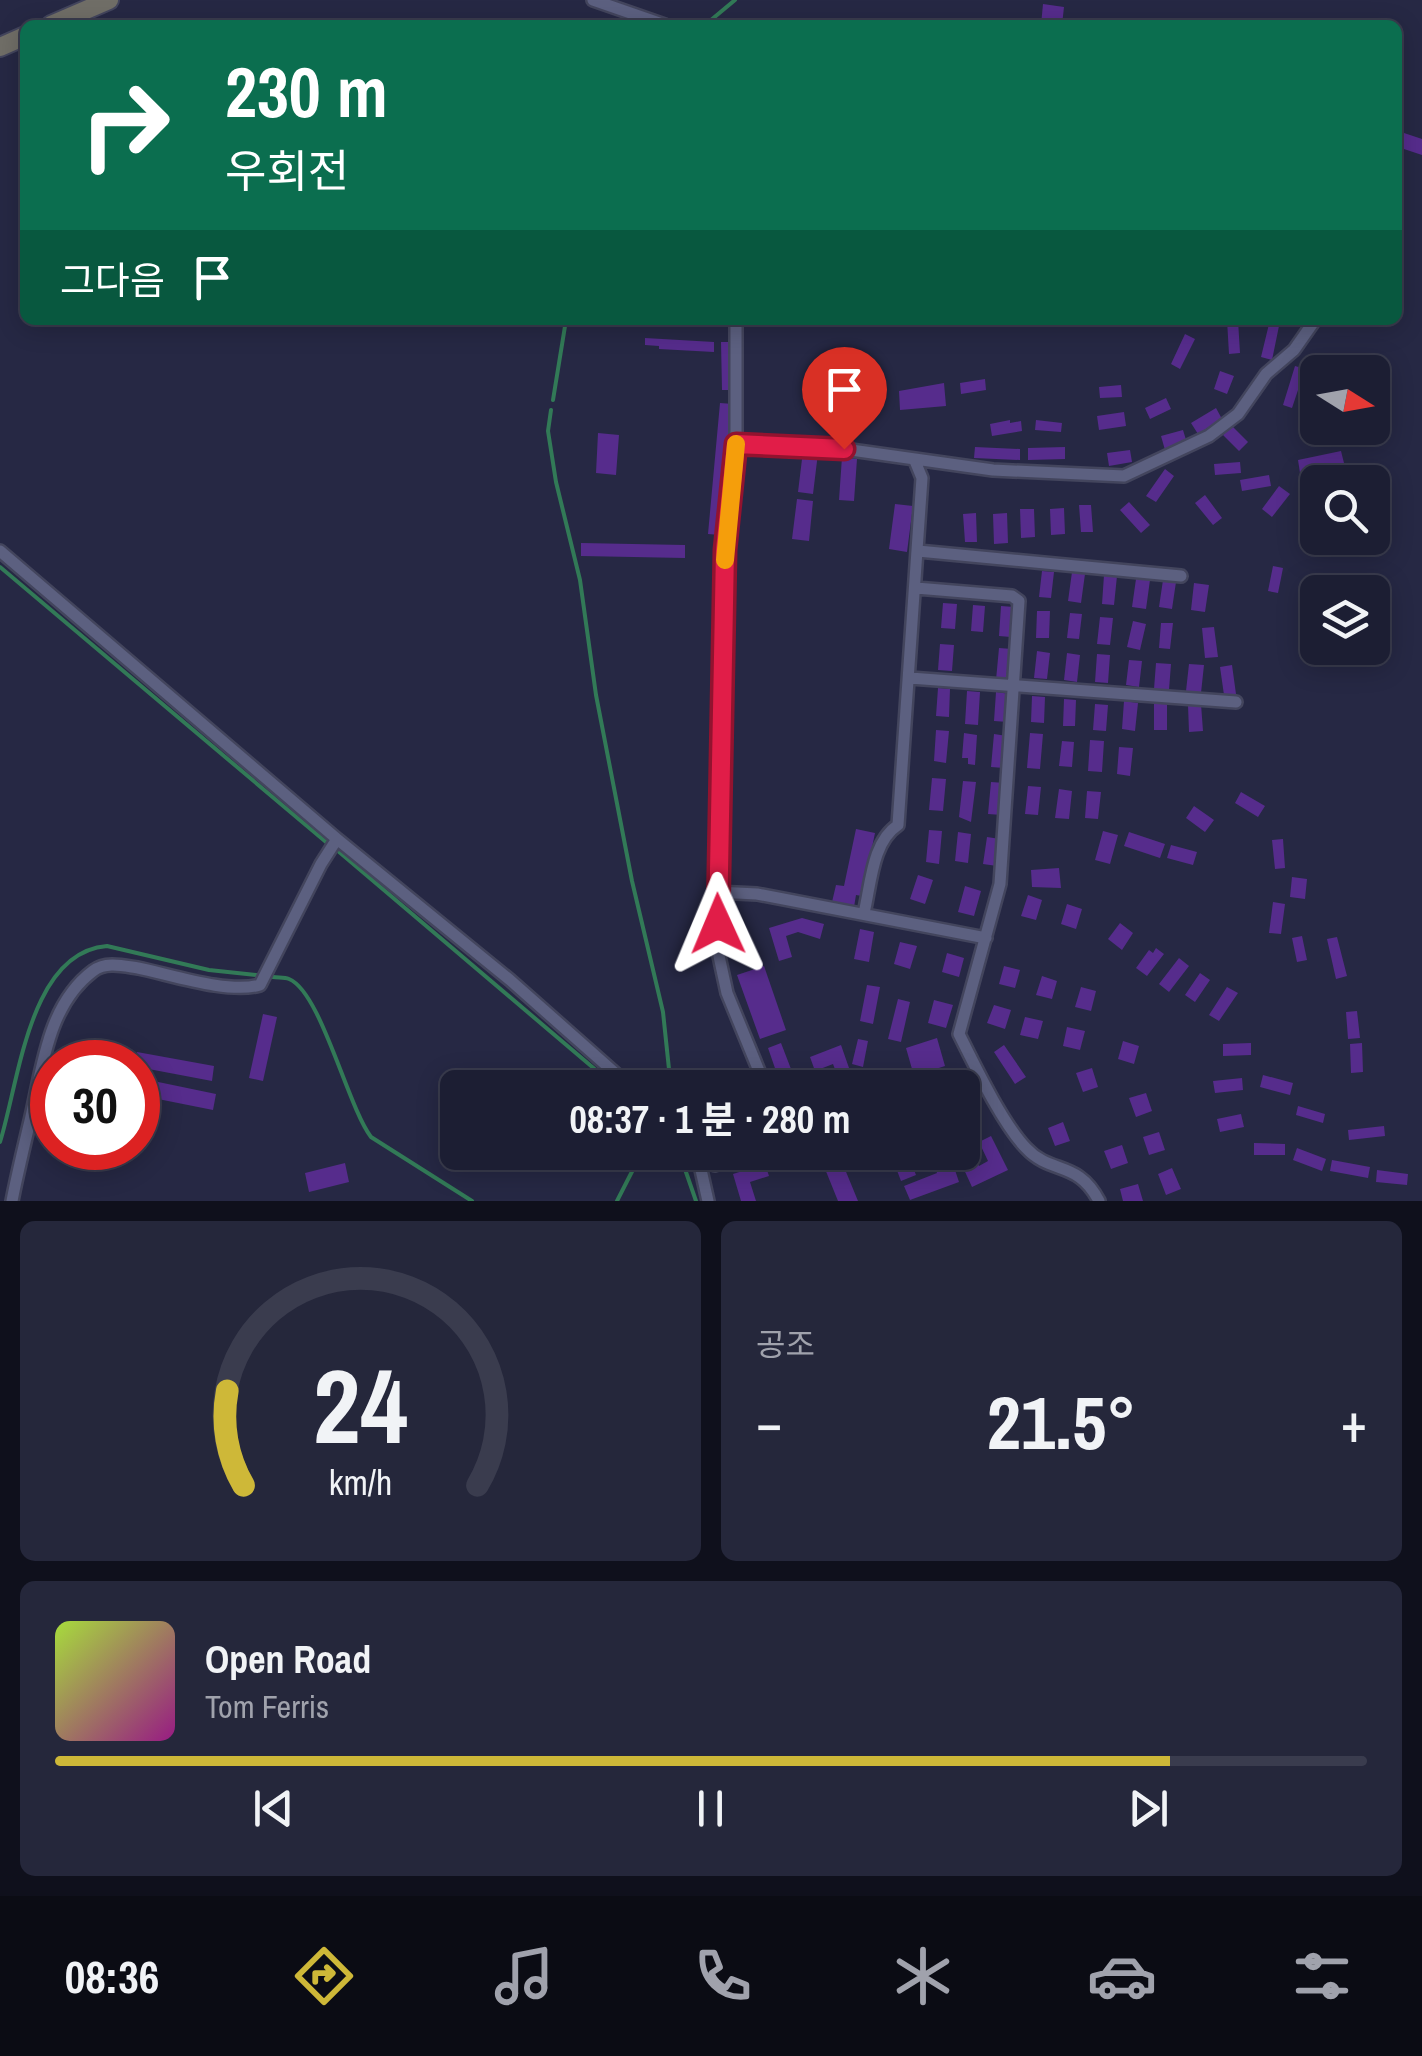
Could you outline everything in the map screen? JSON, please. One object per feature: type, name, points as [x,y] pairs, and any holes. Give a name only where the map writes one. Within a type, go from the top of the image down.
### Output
[{"type":"main road","points":[[62,20],[108,0]]},
{"type":"street","points":[[593,0],[651,20]]},
{"type":"street","points":[[736,325],[736,444],[725,550],[716,892],[727,993],[759,1070]]},
{"type":"street","points":[[736,444],[844,449],[993,470],[1124,476],[1209,436],[1238,414],[1266,374],[1294,350],[1311,325]]},
{"type":"street","points":[[864,912],[880,846],[886,833],[898,825],[922,478],[915,461]]},
{"type":"street","points":[[0,551],[612,1070]]},
{"type":"street","points":[[918,552],[1181,576]]},
{"type":"street","points":[[916,588],[1012,596],[1019,601],[1000,884],[959,1034],[981,1078],[1026,1149],[1045,1162],[1080,1176],[1099,1201]]},
{"type":"street","points":[[910,678],[1236,702]]},
{"type":"street","points":[[12,1201],[46,1045],[59,1013],[84,980],[96,968],[114,964],[200,982],[250,988],[260,985],[337,839]]},
{"type":"street","points":[[716,892],[757,894],[864,912],[986,938]]},
{"type":"street","points":[[702,1170],[708,1201]]},
{"type":"building","points":[[1043,4],[1064,7],[1063,20],[1041,20]]},
{"type":"building","points":[[1402,132],[1422,139],[1422,155],[1402,148]]},
{"type":"building","points":[[1227,325],[1238,325],[1240,353],[1229,354]]},
{"type":"building","points":[[1269,325],[1279,326],[1272,360],[1261,357]]},
{"type":"building","points":[[1185,334],[1195,339],[1180,369],[1171,364]]},
{"type":"building","points":[[645,338],[714,342],[714,352],[659,349],[645,345]]},
{"type":"building","points":[[721,342],[733,342],[733,390],[722,390]]},
{"type":"building","points":[[1295,366],[1300,368],[1300,384],[1292,408],[1283,405]]},
{"type":"building","points":[[1220,371],[1234,376],[1227,394],[1214,389]]},
{"type":"building","points":[[985,379],[986,390],[961,394],[960,383]]},
{"type":"building","points":[[944,383],[946,406],[900,410],[899,391]]},
{"type":"building","points":[[1121,385],[1122,397],[1100,398],[1099,387]]},
{"type":"building","points":[[877,393],[877,403],[850,405],[849,395]]},
{"type":"building","points":[[1166,398],[1171,409],[1150,419],[1145,408]]},
{"type":"building","points":[[720,403],[733,404],[720,535],[708,534]]},
{"type":"building","points":[[1216,408],[1222,419],[1198,434],[1191,423]]},
{"type":"building","points":[[1124,412],[1126,426],[1099,430],[1097,416]]},
{"type":"building","points":[[1036,420],[1062,423],[1061,432],[1035,430]]},
{"type":"building","points":[[1021,421],[1022,431],[992,436],[990,424]]},
{"type":"building","points":[[1232,426],[1248,442],[1239,451],[1223,435]]},
{"type":"building","points":[[1183,430],[1187,443],[1165,450],[1161,436]]},
{"type":"building","points":[[598,433],[619,435],[616,475],[596,473]]},
{"type":"building","points":[[975,447],[1020,449],[1020,460],[974,458]]},
{"type":"building","points":[[1065,447],[1065,459],[1028,460],[1028,448]]},
{"type":"building","points":[[1130,450],[1132,462],[1109,466],[1107,453]]},
{"type":"building","points":[[803,451],[818,453],[813,494],[798,492]]},
{"type":"building","points":[[1341,451],[1344,463],[1300,465],[1300,473],[1298,460]]},
{"type":"building","points":[[842,457],[857,459],[854,501],[839,500]]},
{"type":"building","points":[[1240,462],[1241,473],[1215,475],[1214,464]]},
{"type":"building","points":[[1165,469],[1174,476],[1156,502],[1146,496]]},
{"type":"building","points":[[1269,475],[1271,486],[1242,491],[1240,480]]},
{"type":"building","points":[[1279,486],[1290,494],[1272,517],[1262,509]]},
{"type":"building","points":[[1205,495],[1222,518],[1213,525],[1195,503]]},
{"type":"building","points":[[797,499],[813,501],[809,541],[792,539]]},
{"type":"building","points":[[1129,502],[1150,525],[1141,533],[1120,510]]},
{"type":"building","points":[[895,504],[913,506],[907,552],[889,549]]},
{"type":"building","points":[[1079,505],[1091,505],[1093,532],[1081,532]]},
{"type":"building","points":[[1064,508],[1065,534],[1051,535],[1050,509]]},
{"type":"building","points":[[1020,509],[1034,509],[1035,537],[1021,538]]},
{"type":"building","points":[[976,513],[977,542],[965,542],[963,514]]},
{"type":"building","points":[[1007,513],[1008,543],[994,544],[993,514]]},
{"type":"building","points":[[581,543],[685,545],[685,558],[581,556]]},
{"type":"building","points":[[1273,566],[1283,568],[1278,593],[1268,591]]},
{"type":"building","points":[[1042,571],[1054,572],[1051,598],[1039,597]]},
{"type":"building","points":[[1072,572],[1085,574],[1081,603],[1068,601]]},
{"type":"building","points":[[1104,575],[1117,576],[1114,605],[1102,604]]},
{"type":"building","points":[[1136,579],[1150,580],[1146,609],[1132,607]]},
{"type":"building","points":[[1163,580],[1176,582],[1172,609],[1159,607]]},
{"type":"building","points":[[1194,583],[1209,585],[1205,612],[1191,610]]},
{"type":"building","points":[[943,603],[957,604],[955,629],[941,628]]},
{"type":"building","points":[[973,605],[985,606],[983,632],[971,631]]},
{"type":"building","points":[[1001,606],[1014,607],[1011,637],[999,636]]},
{"type":"building","points":[[1037,611],[1050,611],[1049,638],[1036,638]]},
{"type":"building","points":[[1070,613],[1082,614],[1079,639],[1067,638]]},
{"type":"building","points":[[1100,617],[1113,618],[1110,645],[1097,644]]},
{"type":"building","points":[[1133,621],[1146,624],[1140,650],[1127,647]]},
{"type":"building","points":[[1161,623],[1173,623],[1170,649],[1159,648]]},
{"type":"building","points":[[1214,627],[1218,657],[1205,658],[1202,628]]},
{"type":"building","points":[[940,644],[954,645],[952,671],[938,670]]},
{"type":"building","points":[[999,648],[1012,649],[1009,681],[996,680]]},
{"type":"building","points":[[1037,651],[1050,653],[1047,679],[1034,678]]},
{"type":"building","points":[[1067,653],[1080,655],[1077,682],[1064,680]]},
{"type":"building","points":[[1097,654],[1110,655],[1108,683],[1095,682]]},
{"type":"building","points":[[1129,660],[1142,661],[1139,687],[1126,685]]},
{"type":"building","points":[[1156,663],[1171,664],[1169,690],[1154,689]]},
{"type":"building","points":[[1189,664],[1204,665],[1201,693],[1186,691]]},
{"type":"building","points":[[1232,665],[1236,694],[1224,695],[1220,667]]},
{"type":"building","points":[[938,688],[950,689],[949,717],[936,716]]},
{"type":"building","points":[[967,691],[980,692],[978,725],[965,724]]},
{"type":"building","points":[[996,692],[1010,694],[1008,722],[994,721]]},
{"type":"building","points":[[1032,696],[1045,697],[1044,723],[1031,722]]},
{"type":"building","points":[[1064,699],[1076,700],[1075,726],[1063,726]]},
{"type":"building","points":[[1124,701],[1138,703],[1135,731],[1122,729]]},
{"type":"building","points":[[1154,702],[1167,702],[1167,730],[1154,730]]},
{"type":"building","points":[[1095,704],[1108,705],[1106,731],[1093,730]]},
{"type":"building","points":[[1201,704],[1203,731],[1189,732],[1188,705]]},
{"type":"building","points":[[936,730],[949,731],[946,763],[934,761]]},
{"type":"building","points":[[964,733],[977,735],[975,765],[962,758]]},
{"type":"building","points":[[1030,733],[1043,734],[1040,769],[1027,768]]},
{"type":"building","points":[[994,734],[1007,736],[1004,768],[991,767]]},
{"type":"building","points":[[1090,740],[1104,741],[1102,772],[1088,771]]},
{"type":"building","points":[[1062,741],[1074,742],[1072,767],[1059,766]]},
{"type":"building","points":[[1119,747],[1133,748],[1130,776],[1117,774]]},
{"type":"building","points":[[932,778],[946,779],[943,811],[929,810]]},
{"type":"building","points":[[963,781],[976,782],[971,822],[959,817]]},
{"type":"building","points":[[991,782],[1005,783],[1002,815],[988,814]]},
{"type":"building","points":[[1028,786],[1041,787],[1038,815],[1025,814]]},
{"type":"building","points":[[1059,789],[1072,791],[1069,819],[1055,818]]},
{"type":"building","points":[[1087,791],[1101,792],[1098,819],[1085,818]]},
{"type":"building","points":[[1241,792],[1265,806],[1258,817],[1235,803]]},
{"type":"building","points":[[1194,806],[1214,820],[1205,832],[1186,818]]},
{"type":"building","points":[[856,829],[875,833],[862,896],[856,895],[854,907],[832,902],[836,885],[844,886]]},
{"type":"building","points":[[929,830],[942,831],[939,864],[926,862]]},
{"type":"building","points":[[1103,831],[1118,835],[1110,864],[1095,860]]},
{"type":"building","points":[[958,832],[971,834],[968,863],[955,861]]},
{"type":"building","points":[[1129,832],[1165,844],[1160,858],[1124,846]]},
{"type":"building","points":[[987,837],[1000,839],[997,866],[983,864]]},
{"type":"building","points":[[1283,839],[1285,868],[1275,869],[1272,840]]},
{"type":"building","points":[[1171,845],[1197,852],[1193,865],[1167,858]]},
{"type":"building","points":[[1059,868],[1061,888],[1032,887],[1031,870]]},
{"type":"building","points":[[918,875],[933,880],[925,904],[910,899]]},
{"type":"building","points":[[1292,877],[1307,879],[1305,899],[1290,897]]},
{"type":"building","points":[[965,886],[981,891],[974,916],[958,912]]},
{"type":"building","points":[[1028,895],[1042,900],[1036,920],[1021,916]]},
{"type":"building","points":[[1273,902],[1285,904],[1281,934],[1269,933]]},
{"type":"building","points":[[1067,904],[1082,909],[1076,929],[1061,924]]},
{"type":"building","points":[[802,918],[824,924],[820,939],[798,932],[786,936],[792,957],[779,961],[769,928]]},
{"type":"building","points":[[1120,923],[1133,933],[1122,950],[1108,939]]},
{"type":"building","points":[[860,929],[874,932],[869,962],[854,959]]},
{"type":"building","points":[[1302,936],[1307,960],[1297,962],[1292,938]]},
{"type":"building","points":[[1337,937],[1347,976],[1336,979],[1327,939]]},
{"type":"building","points":[[900,942],[917,946],[910,969],[894,964]]},
{"type":"building","points":[[1156,948],[1164,954],[1147,976],[1136,968],[1149,950],[1153,953]]},
{"type":"building","points":[[947,953],[964,958],[959,977],[942,972]]},
{"type":"building","points":[[1179,958],[1189,966],[1169,992],[1159,984]]},
{"type":"building","points":[[764,966],[786,1030],[760,1039],[737,975]]},
{"type":"building","points":[[1004,966],[1020,970],[1015,988],[999,984]]},
{"type":"building","points":[[1200,973],[1210,980],[1195,1002],[1185,995]]},
{"type":"building","points":[[1042,976],[1057,981],[1052,999],[1036,995]]},
{"type":"building","points":[[867,985],[880,987],[873,1024],[860,1021]]},
{"type":"building","points":[[1081,987],[1096,991],[1091,1011],[1075,1007]]},
{"type":"building","points":[[1227,987],[1238,993],[1219,1021],[1209,1015]]},
{"type":"building","points":[[898,999],[910,1002],[901,1042],[888,1039]]},
{"type":"building","points":[[934,1000],[953,1005],[946,1028],[928,1023]]},
{"type":"building","points":[[994,1005],[1011,1010],[1005,1029],[987,1023]]},
{"type":"building","points":[[1357,1011],[1360,1038],[1348,1039],[1346,1012]]},
{"type":"building","points":[[263,1014],[277,1017],[263,1081],[249,1078]]},
{"type":"building","points":[[1025,1017],[1043,1021],[1038,1039],[1020,1035]]},
{"type":"building","points":[[1067,1027],[1085,1031],[1080,1050],[1063,1046]]},
{"type":"building","points":[[937,1038],[945,1066],[912,1070],[906,1048]]},
{"type":"building","points":[[858,1039],[868,1041],[863,1067],[852,1064]]},
{"type":"building","points":[[1123,1041],[1139,1046],[1134,1064],[1118,1059]]},
{"type":"building","points":[[781,1043],[791,1069],[776,1070],[768,1048]]},
{"type":"building","points":[[1251,1043],[1251,1055],[1223,1056],[1223,1044]]},
{"type":"building","points":[[1362,1043],[1363,1072],[1351,1073],[1350,1044]]},
{"type":"building","points":[[841,1045],[850,1070],[835,1070],[833,1064],[815,1070],[810,1057]]},
{"type":"building","points":[[1004,1045],[1026,1077],[1015,1084],[994,1052]]},
{"type":"building","points":[[160,1056],[214,1066],[212,1081],[160,1071]]},
{"type":"building","points":[[1092,1068],[1098,1087],[1083,1092],[1076,1073]]},
{"type":"building","points":[[1263,1075],[1293,1083],[1290,1095],[1260,1087]]},
{"type":"building","points":[[1242,1078],[1243,1090],[1215,1093],[1213,1081]]},
{"type":"building","points":[[160,1082],[216,1094],[213,1110],[160,1099]]},
{"type":"building","points":[[1146,1093],[1152,1111],[1136,1117],[1129,1098]]},
{"type":"building","points":[[1298,1106],[1325,1114],[1323,1123],[1296,1115]]},
{"type":"building","points":[[1241,1114],[1244,1127],[1220,1132],[1217,1119]]},
{"type":"building","points":[[1063,1122],[1070,1141],[1055,1146],[1048,1128]]},
{"type":"building","points":[[1384,1126],[1385,1136],[1349,1140],[1348,1130]]},
{"type":"building","points":[[1159,1132],[1165,1150],[1149,1155],[1143,1137]]},
{"type":"building","points":[[991,1136],[1008,1170],[972,1187],[964,1170],[980,1170],[980,1165],[988,1161],[980,1142]]},
{"type":"building","points":[[1254,1143],[1285,1144],[1285,1155],[1254,1155]]},
{"type":"building","points":[[1122,1145],[1128,1163],[1111,1169],[1104,1151]]},
{"type":"building","points":[[1297,1148],[1326,1159],[1322,1171],[1293,1160]]},
{"type":"building","points":[[1332,1160],[1370,1167],[1368,1178],[1330,1171]]},
{"type":"building","points":[[345,1163],[349,1182],[309,1192],[305,1173]]},
{"type":"building","points":[[1172,1168],[1181,1189],[1166,1195],[1158,1174]]},
{"type":"building","points":[[767,1170],[769,1176],[750,1182],[756,1201],[741,1201],[733,1174]]},
{"type":"building","points":[[825,1170],[845,1170],[858,1201],[838,1201]]},
{"type":"building","points":[[897,1170],[914,1170],[916,1175],[901,1181]]},
{"type":"building","points":[[936,1170],[955,1170],[959,1182],[910,1200],[904,1186],[937,1173]]},
{"type":"building","points":[[1377,1170],[1408,1174],[1407,1185],[1376,1182]]},
{"type":"building","points":[[1138,1184],[1143,1201],[1123,1201],[1120,1189]]},
{"type":"waterway","points":[[711,20],[735,0]]},
{"type":"waterway","points":[[553,400],[565,325]]},
{"type":"waterway","points":[[551,410],[548,431],[556,482],[580,580],[596,695],[632,881],[663,1012],[669,1070]]},
{"type":"waterway","points":[[0,567],[326,842]]},
{"type":"waterway","points":[[338,851],[596,1070]]},
{"type":"waterway","points":[[0,1142],[31,1024],[60,971],[81,954],[107,946],[209,970],[256,975]]},
{"type":"waterway","points":[[273,977],[289,979],[301,988],[312,1005],[371,1137],[472,1201]]},
{"type":"waterway","points":[[617,1201],[633,1170]]},
{"type":"waterway","points":[[685,1170],[696,1201]]},
{"type":"slow traffic","points":[[725,560],[736,444]]},
{"type":"route","points":[[718,924],[725,550],[736,444],[844,449]]}]
